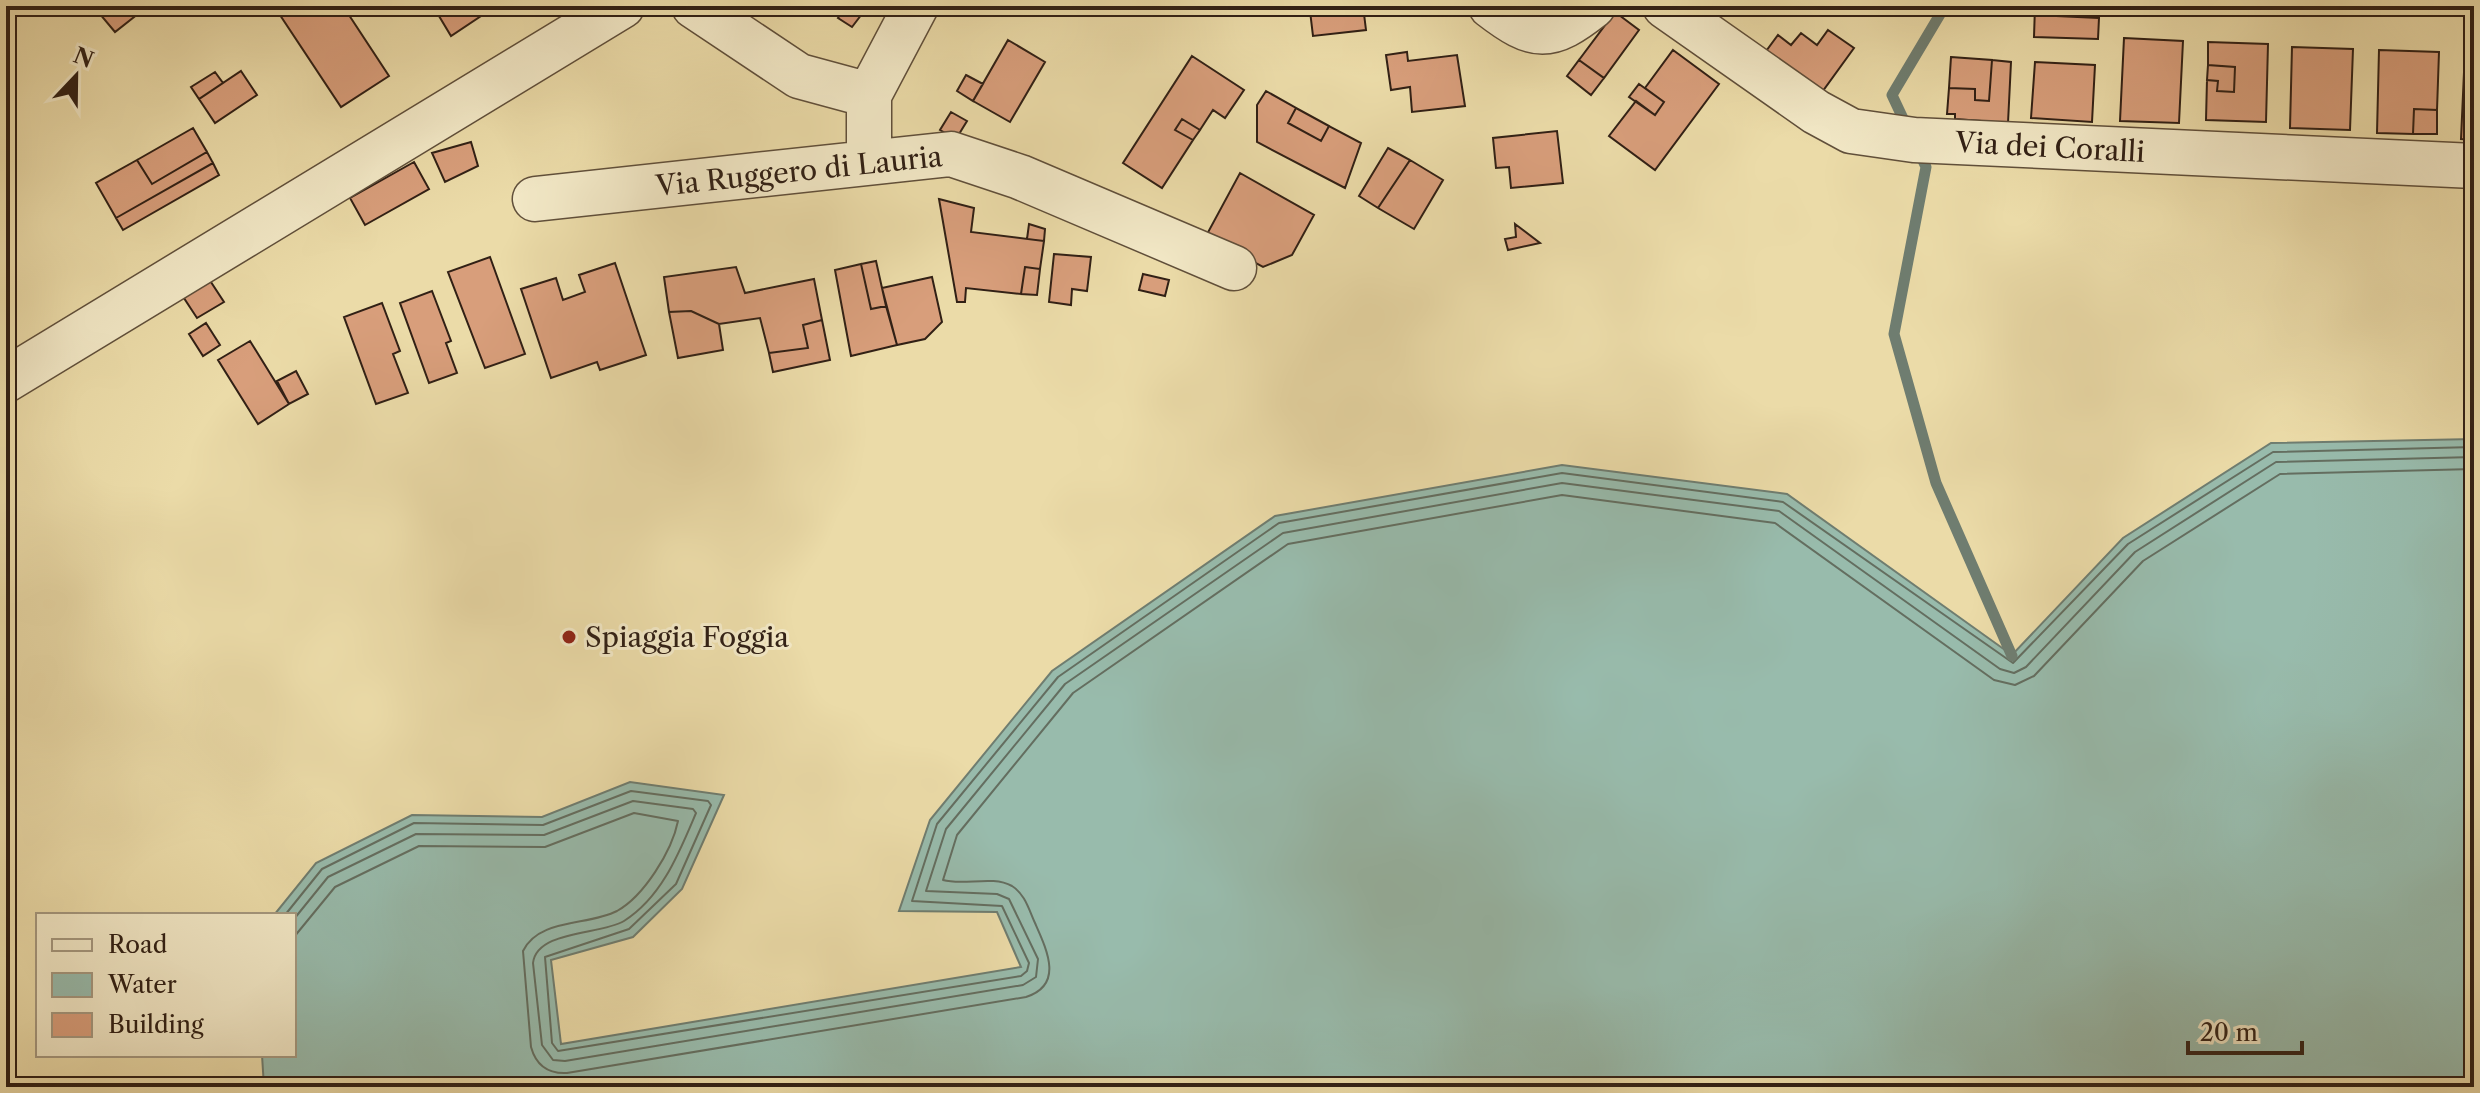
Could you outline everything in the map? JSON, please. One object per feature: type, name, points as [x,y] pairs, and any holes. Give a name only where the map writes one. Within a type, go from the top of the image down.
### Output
[{"type":"street","points":[[6,380],[622,6]]},
{"type":"street","points":[[694,6],[799,76],[869,95]]},
{"type":"street","points":[[869,161],[869,95],[916,6]]},
{"type":"street","points":[[1491,6],[1517,26],[1536,34],[1565,28],[1593,6]]},
{"type":"street","name":"Via dei Coralli","points":[[1665,6],[1816,112],[1851,131],[1914,140],[2474,166]]},
{"type":"street","name":"Via Ruggero di Lauria","points":[[535,199],[951,154],[1049,189],[1234,268]]},
{"type":"water","points":[[2474,439],[2474,1087],[264,1087],[262,1057],[296,1057],[296,913],[276,913],[316,863],[412,815],[542,817],[630,782],[724,795],[682,889],[633,937],[551,960],[561,1044],[1021,967],[997,912],[899,911],[930,820],[1052,671],[1275,516],[1562,465],[1787,494],[2012,655],[2123,538],[2271,443]]},
{"type":"building","points":[[108,6],[148,6],[115,32],[99,13]]},
{"type":"building","points":[[274,6],[343,6],[389,76],[341,107]]},
{"type":"building","points":[[454,6],[439,16],[434,9]]},
{"type":"building","points":[[454,6],[496,6],[451,36],[439,16]]},
{"type":"building","points":[[847,6],[868,6],[852,27],[838,18]]},
{"type":"building","points":[[1290,6],[1363,6],[1366,30],[1313,36],[1310,11],[1291,14]]},
{"type":"building","points":[[2035,6],[2057,6],[2057,16],[2099,18],[2098,39],[2034,37]]},
{"type":"building","points":[[2057,6],[2099,6],[2099,18],[2057,16]]},
{"type":"building","points":[[2467,6],[2474,6],[2474,140],[2461,139]]},
{"type":"building","points":[[1615,12],[1639,30],[1604,78],[1579,60]]},
{"type":"building","points":[[1828,30],[1854,48],[1817,99],[1761,58],[1778,35],[1791,45],[1801,33],[1817,45]]},
{"type":"building","points":[[2124,38],[2183,41],[2179,123],[2120,121]]},
{"type":"building","points":[[1008,40],[1045,62],[1010,122],[973,101]]},
{"type":"building","points":[[2208,42],[2268,44],[2266,122],[2206,120],[2207,80],[2218,81],[2217,91],[2234,92],[2235,67],[2208,65]]},
{"type":"building","points":[[2292,47],[2353,49],[2350,130],[2290,128]]},
{"type":"building","points":[[1673,50],[1719,84],[1655,170],[1609,136],[1636,101],[1655,115],[1664,102],[1645,88]]},
{"type":"building","points":[[2379,50],[2439,52],[2437,110],[2414,109],[2413,134],[2377,133]]},
{"type":"building","points":[[1407,52],[1408,61],[1457,55],[1465,106],[1412,112],[1410,87],[1391,90],[1386,55]]},
{"type":"building","points":[[1192,56],[1244,90],[1225,118],[1213,110],[1200,130],[1182,119],[1175,130],[1193,140],[1162,188],[1123,163]]},
{"type":"building","points":[[1951,57],[1992,60],[1989,101],[1975,100],[1975,89],[1949,88]]},
{"type":"building","points":[[1579,60],[1604,78],[1591,95],[1567,76]]},
{"type":"building","points":[[1992,60],[2011,62],[2008,123],[1955,119],[1955,114],[1947,114],[1949,88],[1975,89],[1975,100],[1989,101]]},
{"type":"building","points":[[2035,62],[2095,65],[2092,122],[2031,118]]},
{"type":"building","points":[[2208,65],[2235,67],[2234,92],[2217,91],[2218,81],[2207,80]]},
{"type":"building","points":[[241,71],[257,95],[215,123],[199,99]]},
{"type":"building","points":[[215,72],[223,83],[199,99],[191,87]]},
{"type":"building","points":[[966,75],[983,84],[973,101],[957,91]]},
{"type":"building","points":[[1639,84],[1664,102],[1655,115],[1629,97]]},
{"type":"building","points":[[1266,91],[1296,108],[1288,123],[1321,141],[1329,126],[1361,143],[1345,188],[1257,142],[1257,105]]},
{"type":"building","points":[[1296,108],[1329,126],[1321,141],[1288,123]]},
{"type":"building","points":[[2414,109],[2437,110],[2437,134],[2413,134]]},
{"type":"building","points":[[951,112],[967,121],[956,139],[940,130]]},
{"type":"building","points":[[1182,119],[1200,130],[1193,140],[1175,130]]},
{"type":"building","points":[[193,128],[207,152],[152,184],[137,160]]},
{"type":"building","points":[[1557,131],[1563,183],[1511,188],[1509,167],[1496,168],[1493,138]]},
{"type":"building","points":[[471,142],[478,166],[445,182],[432,153]]},
{"type":"building","points":[[1388,148],[1410,160],[1378,208],[1359,196]]},
{"type":"building","points":[[207,152],[213,163],[116,218],[96,183],[137,160],[152,184]]},
{"type":"building","points":[[1410,160],[1443,180],[1414,229],[1378,208]]},
{"type":"building","points":[[414,162],[429,189],[365,225],[350,198]]},
{"type":"building","points":[[213,163],[219,175],[123,230],[116,218]]},
{"type":"building","points":[[1240,173],[1314,215],[1292,255],[1263,267],[1206,236]]},
{"type":"building","points":[[939,199],[974,208],[971,232],[1044,241],[1040,269],[1025,267],[1021,294],[966,288],[965,302],[957,302]]},
{"type":"building","points":[[1029,224],[1045,229],[1044,241],[1027,239]]},
{"type":"building","points":[[1515,224],[1540,243],[1508,250],[1505,239],[1516,237]]},
{"type":"building","points":[[1054,254],[1091,257],[1087,291],[1072,289],[1071,305],[1049,302]]},
{"type":"building","points":[[490,257],[525,354],[485,368],[448,272]]},
{"type":"building","points":[[876,261],[886,306],[871,309],[861,264]]},
{"type":"building","points":[[615,263],[646,355],[600,370],[597,362],[551,378],[521,289],[556,278],[563,300],[585,292],[579,275]]},
{"type":"building","points":[[861,264],[871,309],[886,306],[897,345],[851,356],[835,270]]},
{"type":"building","points":[[736,267],[745,293],[814,279],[822,320],[803,325],[808,348],[769,353],[760,318],[719,324],[691,311],[669,312],[664,277]]},
{"type":"building","points":[[1025,267],[1040,269],[1037,295],[1021,294]]},
{"type":"building","points":[[1143,274],[1169,280],[1165,296],[1139,290]]},
{"type":"building","points":[[207,276],[224,302],[197,318],[180,292]]},
{"type":"building","points":[[932,277],[942,322],[925,339],[897,345],[882,288]]},
{"type":"building","points":[[432,291],[451,341],[446,343],[457,373],[429,383],[400,303]]},
{"type":"building","points":[[382,303],[400,351],[393,354],[408,393],[376,404],[344,317]]},
{"type":"building","points":[[691,311],[719,324],[723,350],[678,358],[669,312]]},
{"type":"building","points":[[822,320],[830,360],[773,372],[769,353],[808,348],[803,325]]},
{"type":"building","points":[[206,323],[220,345],[203,356],[189,334]]},
{"type":"building","points":[[250,341],[289,404],[258,424],[218,360]]},
{"type":"building","points":[[296,371],[308,394],[289,404],[277,381]]},
{"type":"waterway","points":[[1907,127],[1892,95],[1945,6]]},
{"type":"waterway","points":[[1918,150],[1926,167],[1894,334],[1936,483],[2012,656]]},
{"type":"place","name":"Spiaggia Foggia","points":[[569,637]]}]
